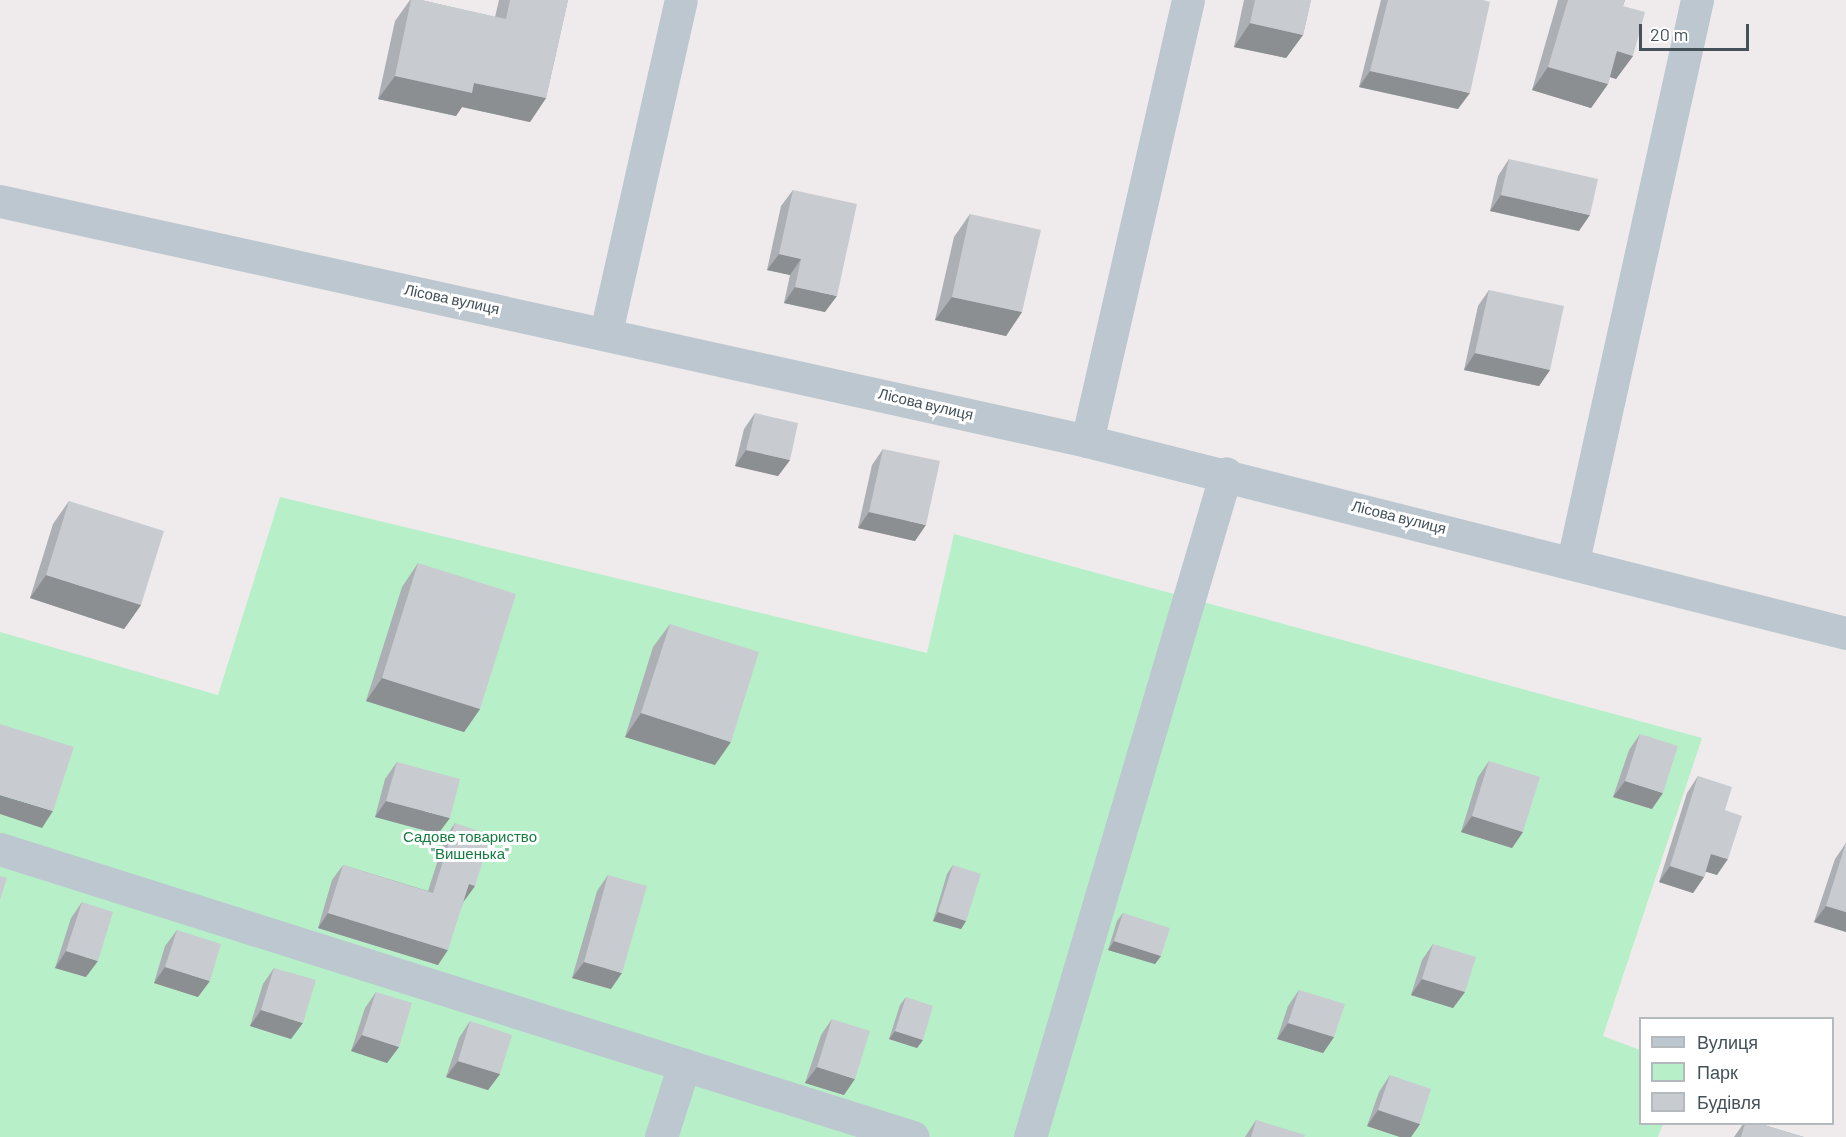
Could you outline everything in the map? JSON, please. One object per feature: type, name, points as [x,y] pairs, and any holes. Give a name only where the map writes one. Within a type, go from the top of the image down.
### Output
[{"type":"street","points":[[606,332],[681,0]]},
{"type":"street","points":[[1087,441],[1188,0]]},
{"type":"street","points":[[1573,561],[1697,0]]},
{"type":"street","name":"Лісова вулиця","points":[[0,201],[606,332],[1226,473],[1846,633]]},
{"type":"street","points":[[1030,1137],[1226,473]]},
{"type":"street","points":[[0,849],[913,1137]]},
{"type":"street","points":[[661,1137],[684,1065]]},
{"type":"green space","name":"Садове товариство \"Вишенька\"","points":[[280,497],[927,653],[954,534],[1702,738],[1603,1036],[1639,1050],[1639,1125],[1663,1125],[1658,1137],[0,1137],[0,632],[218,695]]},
{"type":"building","points":[[411,0],[421,0],[506,19],[510,0],[568,0],[546,98],[474,83],[472,93],[395,76]]},
{"type":"building","points":[[1255,0],[1311,0],[1303,35],[1250,23]]},
{"type":"building","points":[[1388,0],[1483,0],[1490,2],[1470,93],[1370,71]]},
{"type":"building","points":[[1568,0],[1625,0],[1623,6],[1645,12],[1633,56],[1617,51],[1608,84],[1548,67]]},
{"type":"building","points":[[1509,159],[1598,179],[1590,215],[1501,195]]},
{"type":"building","points":[[793,190],[857,204],[837,296],[795,287],[801,259],[779,254]]},
{"type":"building","points":[[970,214],[1041,230],[1022,312],[952,297]]},
{"type":"building","points":[[1489,290],[1564,306],[1550,370],[1475,353]]},
{"type":"building","points":[[755,413],[798,423],[790,460],[746,450]]},
{"type":"building","points":[[883,449],[940,461],[926,525],[869,512]]},
{"type":"building","points":[[69,501],[164,531],[141,605],[46,575]]},
{"type":"building","points":[[418,563],[516,594],[480,709],[382,678]]},
{"type":"building","points":[[670,624],[759,652],[731,742],[641,713]]},
{"type":"building","points":[[0,724],[74,747],[53,811],[0,795]]},
{"type":"building","points":[[1640,734],[1678,746],[1663,793],[1625,781]]},
{"type":"building","points":[[1489,761],[1540,777],[1523,832],[1472,816]]},
{"type":"building","points":[[397,762],[460,779],[450,818],[386,801]]},
{"type":"building","points":[[1698,776],[1732,787],[1725,810],[1742,816],[1728,859],[1711,854],[1704,877],[1670,866]]},
{"type":"building","points":[[455,823],[491,835],[475,886],[469,884],[448,950],[328,913],[343,865],[433,893]]},
{"type":"building","points":[[1846,843],[1846,912],[1826,906]]},
{"type":"building","points":[[953,865],[981,874],[966,921],[938,912]]},
{"type":"building","points":[[608,875],[647,886],[622,973],[584,962]]},
{"type":"building","points":[[0,876],[7,878],[0,900]]},
{"type":"building","points":[[82,902],[113,912],[98,961],[66,951]]},
{"type":"building","points":[[1123,913],[1170,928],[1161,956],[1114,941]]},
{"type":"building","points":[[177,930],[221,944],[210,981],[165,967]]},
{"type":"building","points":[[1433,944],[1476,957],[1465,992],[1422,979]]},
{"type":"building","points":[[274,968],[316,980],[303,1023],[261,1010]]},
{"type":"building","points":[[1299,990],[1345,1004],[1334,1037],[1288,1023]]},
{"type":"building","points":[[376,992],[412,1003],[399,1047],[362,1035]]},
{"type":"building","points":[[906,997],[933,1006],[923,1040],[895,1031]]},
{"type":"building","points":[[832,1019],[870,1031],[855,1079],[817,1067]]},
{"type":"building","points":[[470,1021],[512,1035],[500,1074],[458,1061]]},
{"type":"building","points":[[1390,1075],[1431,1089],[1420,1124],[1378,1110]]},
{"type":"building","points":[[1256,1120],[1305,1135],[1304,1137],[1251,1137]]},
{"type":"building","points":[[1745,1125],[1764,1125],[1804,1137],[1741,1137]]}]
